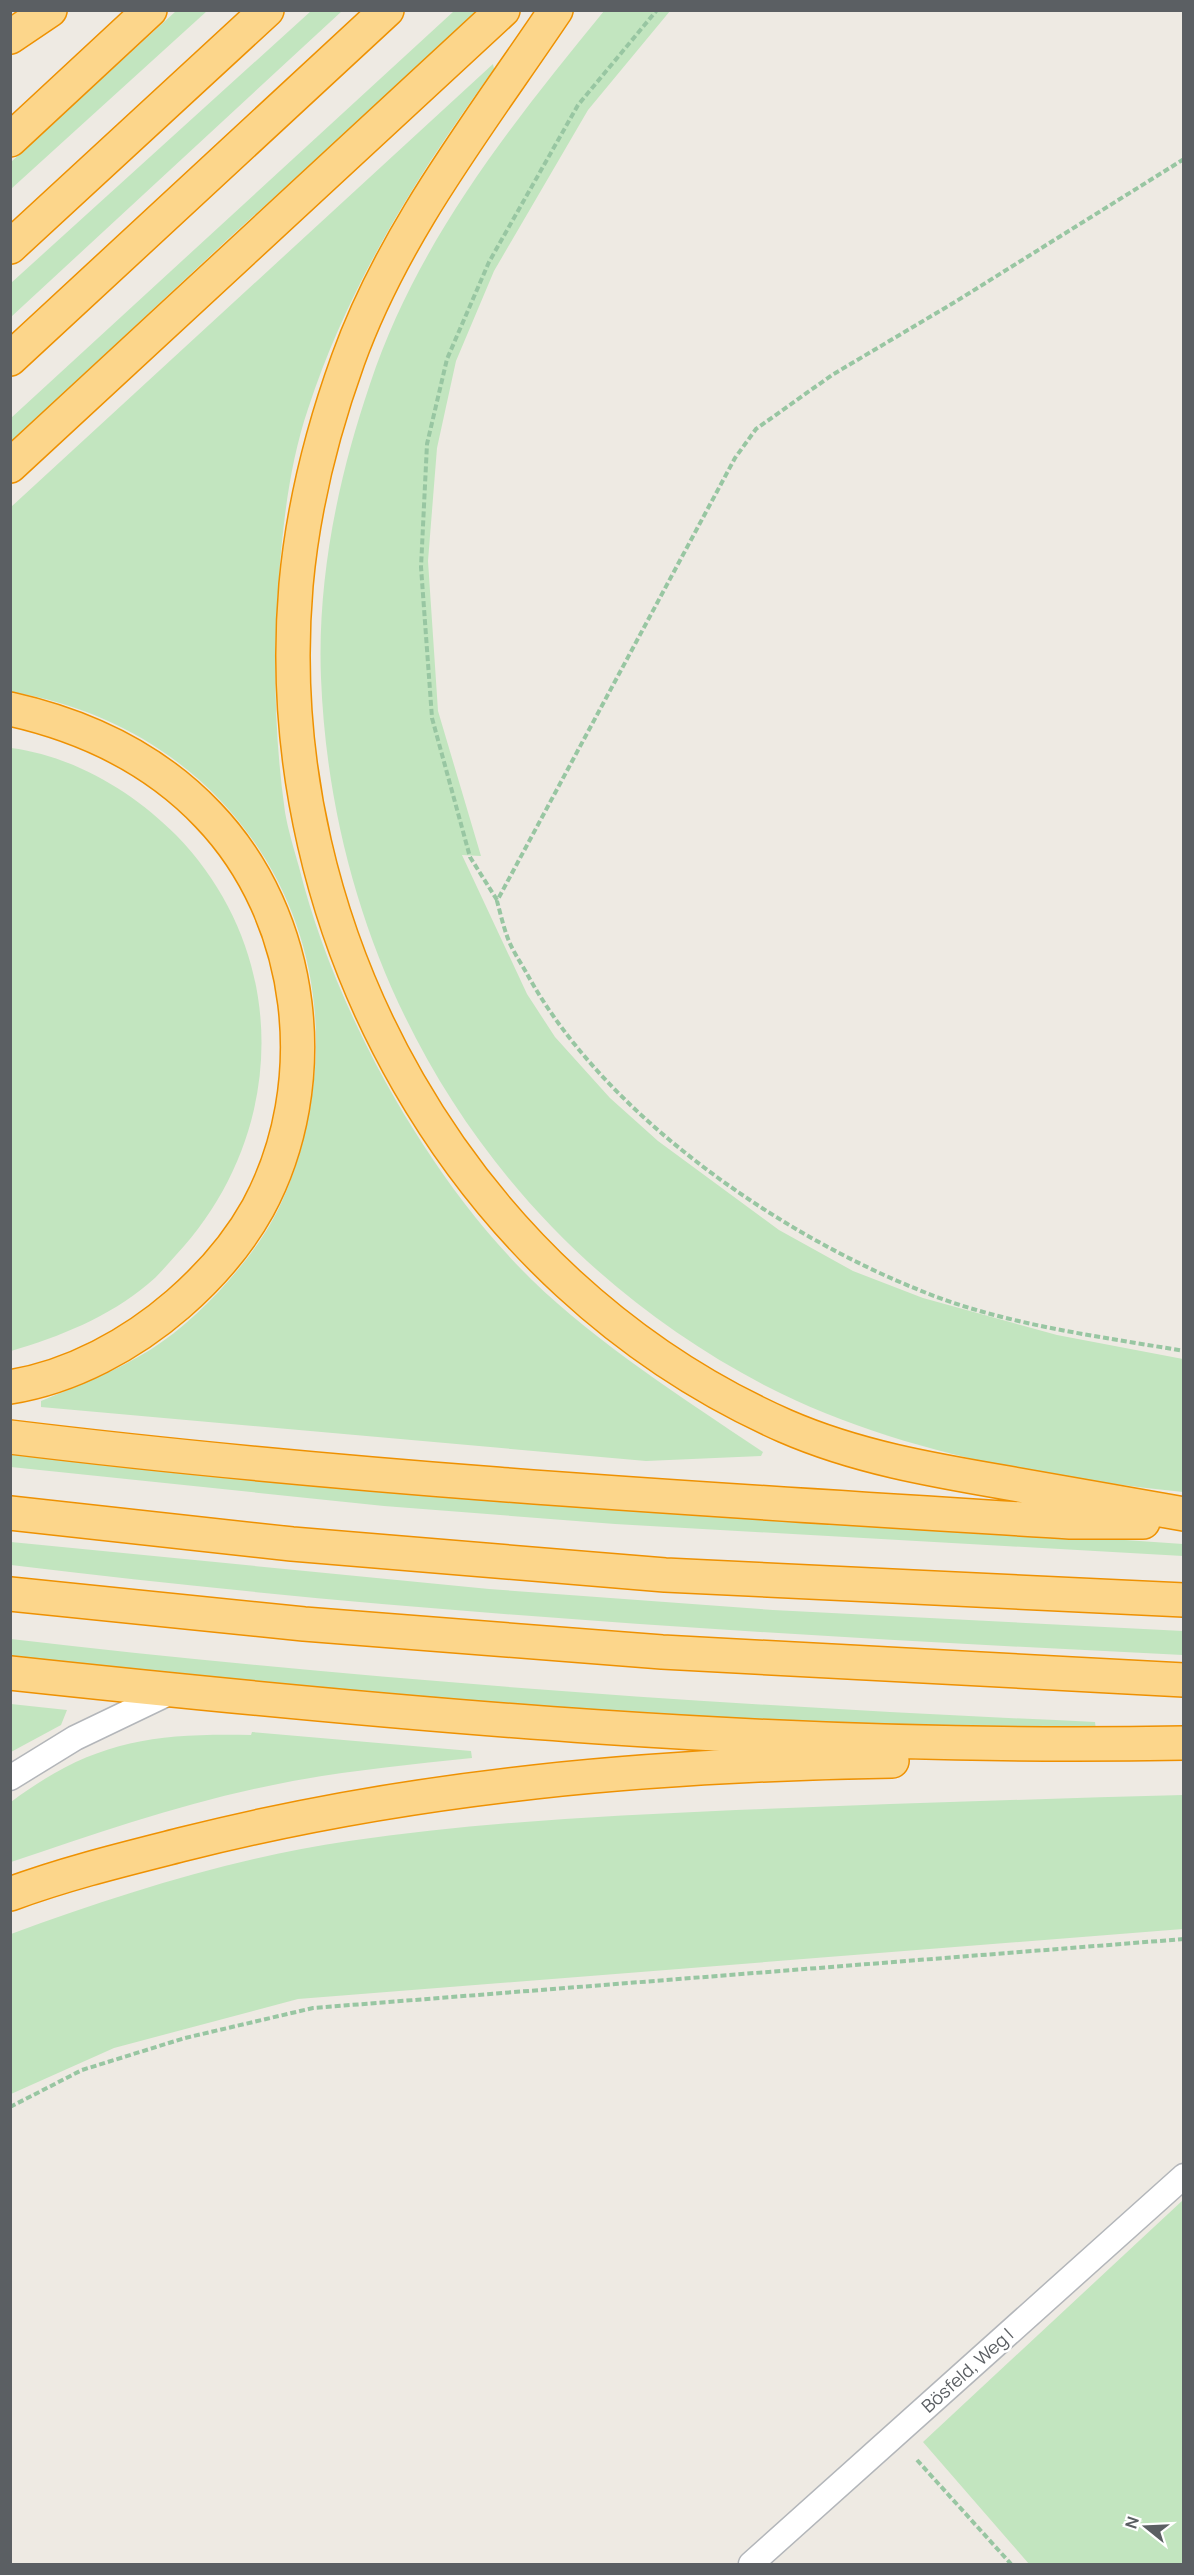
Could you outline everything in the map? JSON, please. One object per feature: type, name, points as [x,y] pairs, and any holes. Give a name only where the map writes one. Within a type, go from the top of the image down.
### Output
[{"type":"highway","points":[[10,37],[50,10]]},
{"type":"highway","points":[[10,140],[150,10]]},
{"type":"highway","points":[[10,247],[267,10]]},
{"type":"highway","points":[[10,359],[387,10]]},
{"type":"highway","points":[[10,466],[503,10]]},
{"type":"highway","points":[[556,10],[429,197],[396,253],[368,310],[348,360],[315,467],[296,585],[293,678],[296,728],[312,829],[327,900],[352,971],[383,1038],[417,1099],[452,1153],[496,1210],[573,1288],[645,1346],[687,1374],[743,1406],[830,1444],[947,1473],[1184,1514]]},
{"type":"highway","points":[[10,709],[45,717],[89,732],[127,750],[165,777],[207,814],[247,866],[271,911],[287,960],[298,1035],[293,1101],[281,1149],[258,1208],[223,1260],[159,1320],[131,1339],[104,1354],[54,1376],[10,1387]]},
{"type":"highway","points":[[10,1437],[173,1457],[528,1488],[1070,1522],[1184,1522]]},
{"type":"highway","points":[[10,1513],[292,1544],[665,1575],[1184,1600]]},
{"type":"highway","points":[[10,1594],[304,1624],[662,1652],[1184,1680]]},
{"type":"highway","points":[[10,1673],[173,1691],[482,1718],[763,1736],[1037,1746],[1184,1743]]},
{"type":"highway","points":[[10,1894],[61,1875],[276,1821],[485,1786],[767,1763],[895,1761],[1037,1746]]},
{"type":"lane","points":[[10,1778],[75,1738],[173,1691]]},
{"type":"lane","name":"Bösfeld, Weg I","points":[[750,2565],[1184,2176]]},
{"type":"path","points":[[657,10],[578,105],[489,262],[447,358],[427,444],[421,567],[432,718],[470,857],[497,901],[507,937],[535,989],[569,1040],[612,1088],[717,1179],[784,1222],[859,1265],[926,1293],[1064,1331],[1184,1351]]},
{"type":"path","points":[[497,901],[735,458],[756,429],[832,375],[955,302],[1184,159]]},
{"type":"path","points":[[10,2107],[82,2070],[185,2038],[314,2008],[1184,1939]]},
{"type":"path","points":[[895,2435],[1011,2565]]},
{"type":"green space","points":[[176,11],[207,11],[11,189],[11,162]]},
{"type":"green space","points":[[311,11],[342,11],[11,317],[11,283]]},
{"type":"green space","points":[[454,11],[479,11],[228,239],[11,442],[11,418]]},
{"type":"green space","points":[[604,11],[670,11],[588,110],[494,271],[456,361],[437,448],[428,561],[438,711],[481,856],[462,855],[527,994],[555,1037],[610,1098],[658,1141],[779,1230],[853,1271],[923,1298],[1057,1335],[1183,1359],[1183,1492],[1077,1479],[1023,1469],[970,1458],[865,1428],[814,1409],[766,1386],[670,1328],[585,1259],[510,1180],[447,1093],[396,998],[358,896],[333,789],[321,678],[321,641],[326,566],[339,492],[370,384],[413,282],[440,234],[501,142]]},
{"type":"green space","points":[[493,64],[494,69],[412,190],[365,274],[325,363],[296,450],[285,514],[276,636],[277,724],[286,819],[315,922],[336,978],[361,1034],[421,1142],[456,1192],[493,1238],[558,1304],[642,1370],[763,1452],[761,1456],[646,1461],[41,1407],[41,1401],[137,1358],[165,1340],[209,1301],[236,1272],[259,1242],[286,1193],[298,1158],[311,1103],[316,1029],[306,958],[283,893],[248,834],[203,783],[147,741],[83,711],[11,692],[11,507]]},
{"type":"green space","points":[[11,748],[57,759],[100,778],[140,804],[176,835],[214,882],[241,934],[257,989],[262,1045],[256,1101],[240,1155],[213,1207],[176,1255],[152,1281],[133,1296],[100,1316],[83,1325],[11,1351]]},
{"type":"green space","points":[[11,1450],[965,1529],[1183,1544],[1183,1556],[615,1524],[384,1506],[11,1467]]},
{"type":"green space","points":[[11,1542],[489,1589],[773,1610],[1183,1631],[1183,1655],[743,1631],[303,1597],[11,1565]]},
{"type":"green space","points":[[11,1639],[417,1680],[688,1700],[1095,1722],[1096,1730],[823,1724],[460,1703],[11,1657]]},
{"type":"green space","points":[[11,1704],[67,1710],[61,1725],[11,1752]]},
{"type":"green space","points":[[252,1732],[471,1751],[472,1758],[326,1775],[244,1791],[143,1819],[11,1862],[11,1802],[69,1766],[96,1753],[153,1739],[251,1735]]},
{"type":"green space","points":[[1183,1795],[1183,1929],[298,1999],[114,2048],[11,2094],[11,1934],[135,1891],[220,1867],[306,1848],[397,1834],[542,1821],[736,1810]]},
{"type":"green space","points":[[1183,2200],[1183,2564],[1029,2564],[923,2442]]}]
